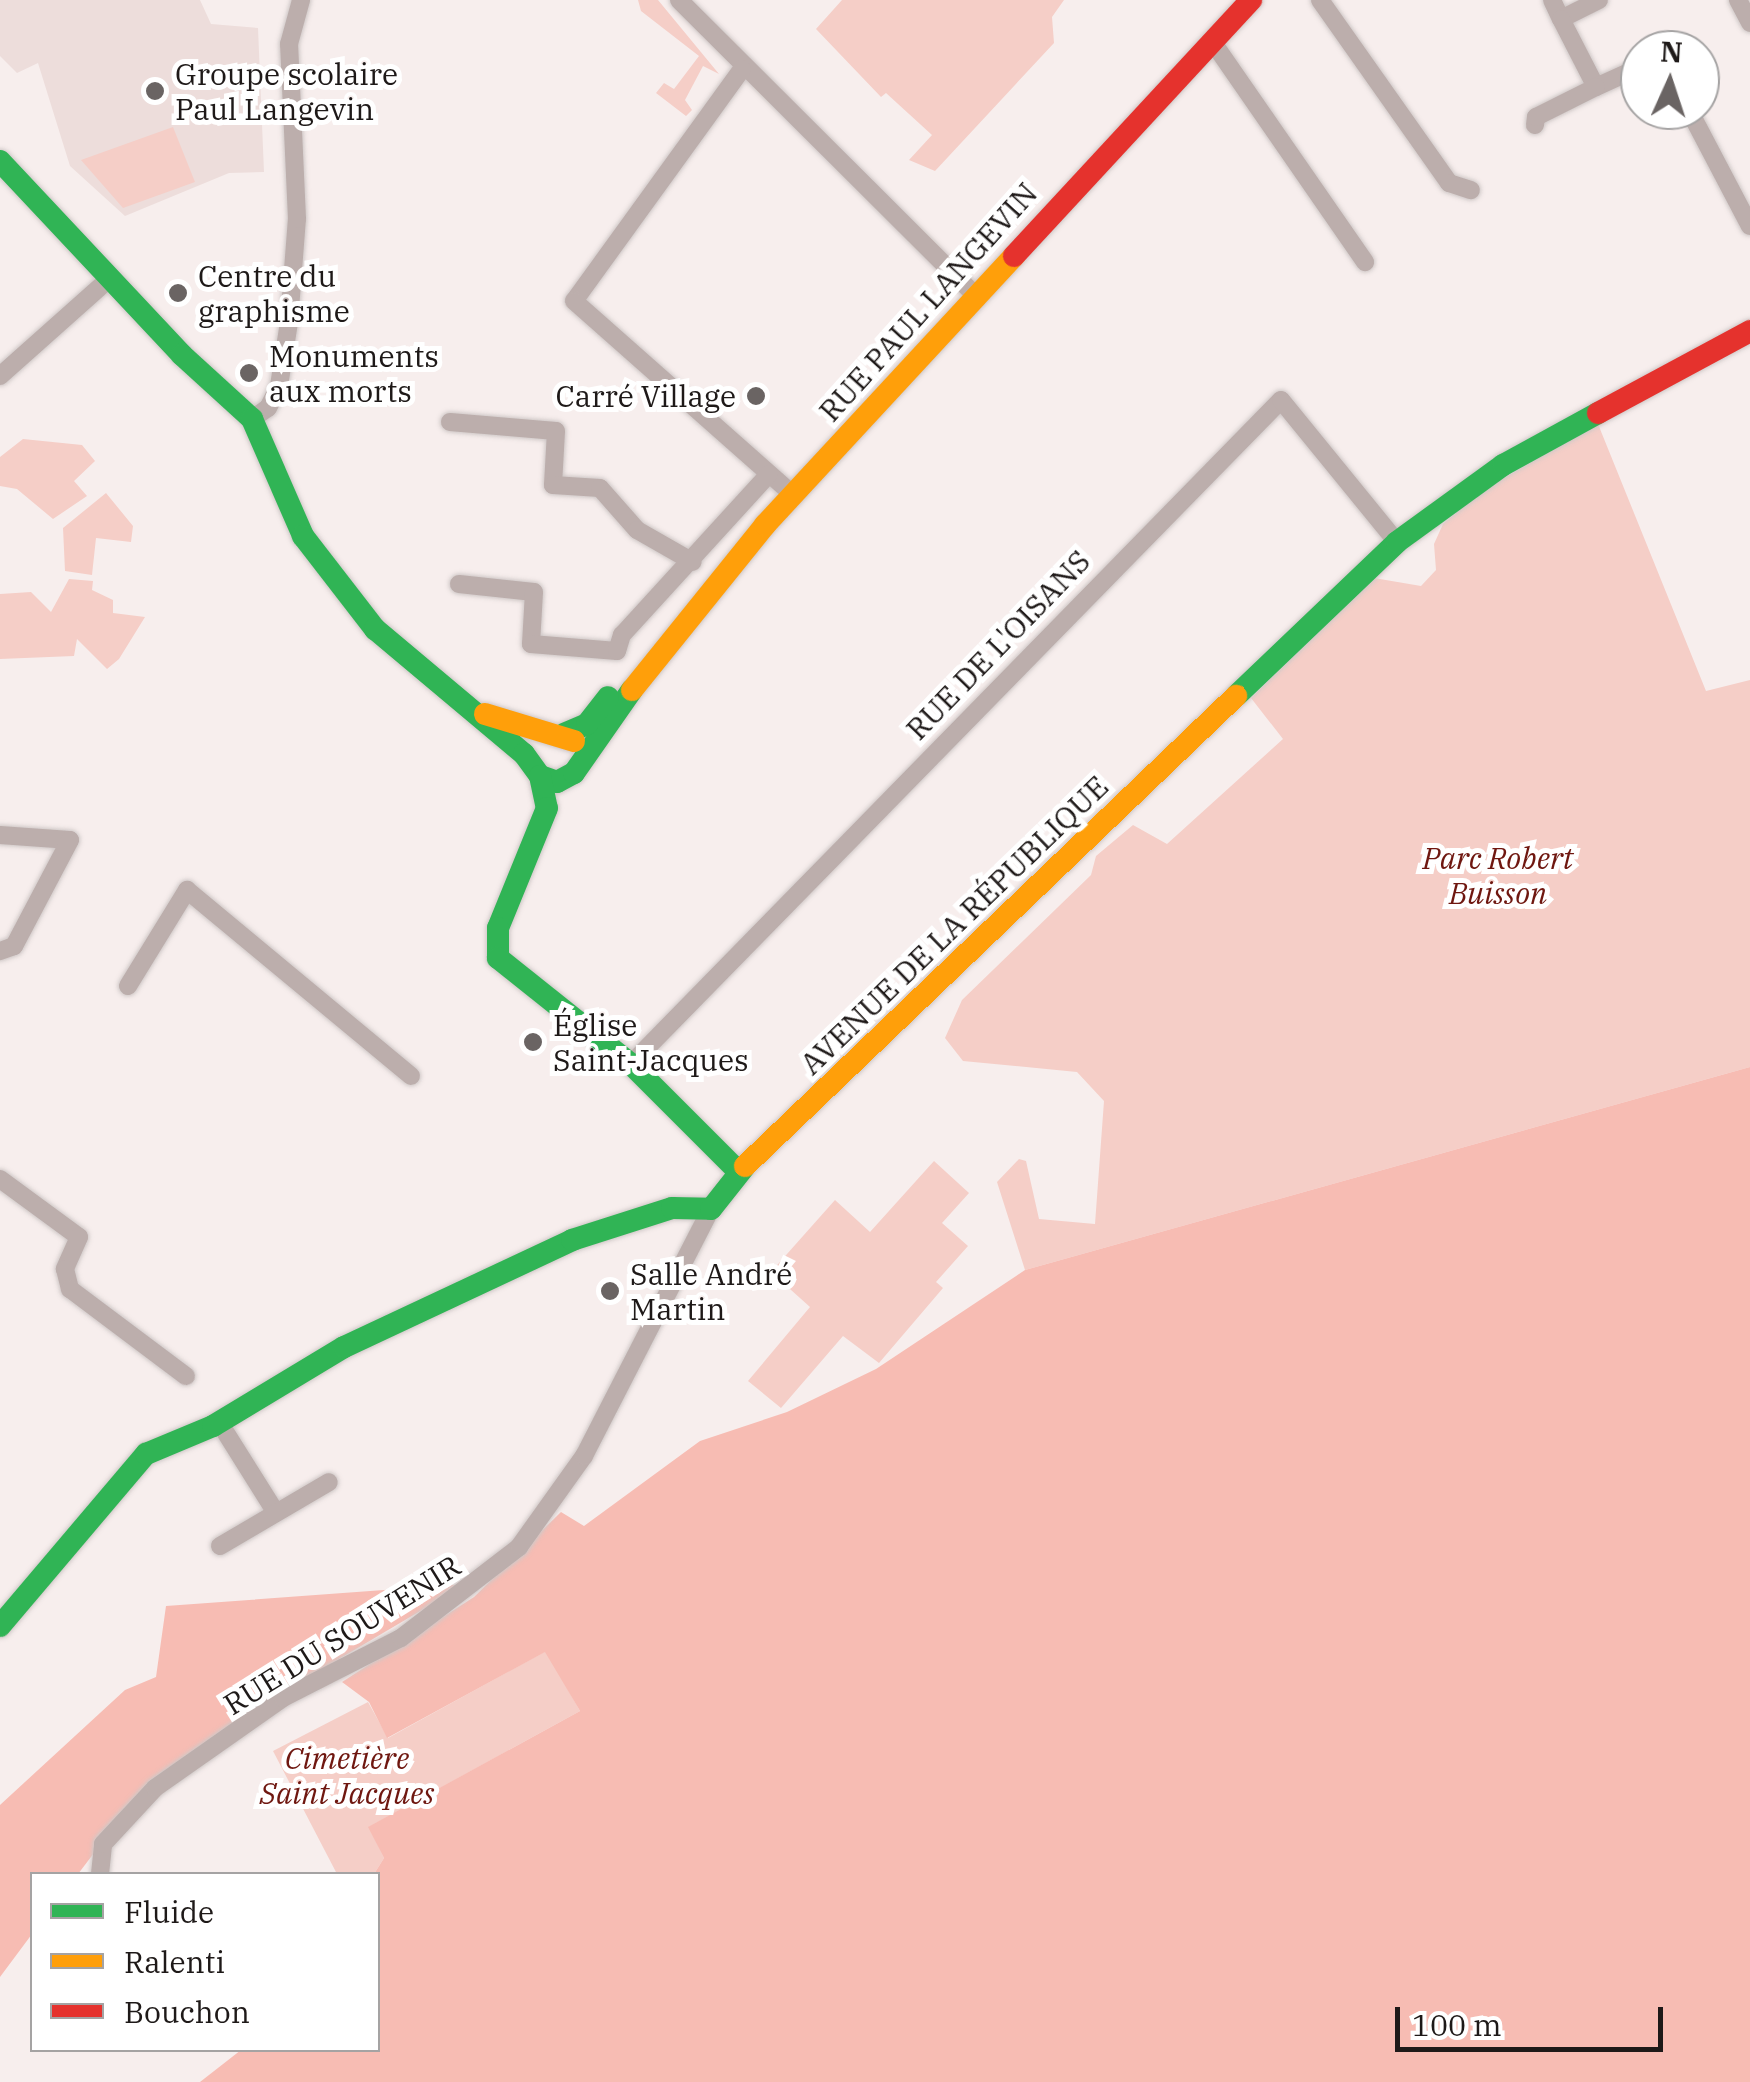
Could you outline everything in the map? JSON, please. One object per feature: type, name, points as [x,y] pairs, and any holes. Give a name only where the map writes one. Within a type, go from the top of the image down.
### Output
[{"type":"street","points":[[252,419],[268,408],[278,386],[291,309],[297,219],[288,44],[301,0]]},
{"type":"street","points":[[679,0],[742,69],[975,295]]},
{"type":"street","name":"RUE PAUL LANGEVIN","points":[[558,733],[594,718],[628,666],[694,609],[975,295],[1251,0]]},
{"type":"street","points":[[1320,0],[1449,183],[1471,190]]},
{"type":"street","points":[[1552,0],[1596,87]]},
{"type":"street","points":[[1562,18],[1599,0]]},
{"type":"street","points":[[1738,0],[1750,23]]},
{"type":"street","points":[[1212,41],[1365,262]]},
{"type":"street","points":[[742,69],[574,301],[793,495]]},
{"type":"street","points":[[1535,126],[1536,118],[1620,77]]},
{"type":"street","points":[[1700,130],[1750,226]]},
{"type":"street","points":[[0,161],[110,278],[252,419],[303,536],[336,585],[409,662],[466,707],[536,772],[558,782],[577,770],[580,750],[558,733],[466,707]]},
{"type":"street","points":[[0,376],[110,278]]},
{"type":"street","name":"AVENUE DE LA RÉPUBLIQUE","points":[[712,1209],[739,1172],[1398,542],[1503,465],[1750,331]]},
{"type":"street","name":"RUE DE L'OISANS","points":[[631,1064],[1281,400],[1398,542]]},
{"type":"street","points":[[450,422],[556,430],[553,486],[600,488],[637,530],[692,562]]},
{"type":"street","points":[[459,584],[534,592],[532,644],[628,666],[622,635],[769,474]]},
{"type":"street","name":"RUE PAUL LANGEVIN","points":[[539,830],[577,770],[628,666]]},
{"type":"street","points":[[558,733],[536,742],[536,772],[547,808],[498,928],[498,958],[631,1064],[739,1172]]},
{"type":"street","points":[[0,834],[70,840],[14,946],[0,952]]},
{"type":"street","points":[[128,986],[186,890],[412,1076]]},
{"type":"street","points":[[0,1179],[79,1237],[65,1269],[70,1289],[186,1376]]},
{"type":"street","points":[[0,1626],[146,1454],[219,1422],[344,1347],[572,1240],[672,1208],[712,1209]]},
{"type":"street","name":"RUE DU SOUVENIR","points":[[100,1872],[103,1844],[154,1788],[283,1698],[401,1638],[520,1547],[584,1456],[712,1209]]},
{"type":"street","points":[[219,1422],[276,1513]]},
{"type":"street","points":[[220,1546],[329,1482]]},
{"type":"shaded area","name":"Groupe scolaire Paul Langevin","points":[[0,0],[200,0],[211,24],[258,28],[264,172],[229,173],[125,216],[70,166],[38,63],[17,73],[0,56]]},
{"type":"shaded area","points":[[1750,1067],[1750,2082],[200,2082],[238,2052],[380,2052],[380,1872],[375,1872],[384,1858],[368,1827],[580,1711],[545,1652],[387,1738],[369,1702],[342,1682],[474,1597],[561,1512],[584,1526],[700,1441],[787,1412],[876,1369],[1025,1270]]},
{"type":"shaded area","points":[[466,1584],[251,1711],[149,1781],[80,1872],[30,1872],[30,1937],[0,1977],[0,1805],[125,1690],[156,1677],[166,1606]]},
{"type":"green space","points":[[638,0],[658,0],[719,74],[703,66],[685,100],[692,110],[686,116],[656,93],[664,83],[674,89],[699,56],[641,11]]},
{"type":"green space","points":[[842,0],[1064,0],[1052,17],[1054,43],[935,171],[909,160],[932,135],[886,93],[881,97],[816,29]]},
{"type":"green space","points":[[173,127],[195,182],[123,208],[81,160]]},
{"type":"green space","name":"Parc Robert Buisson","points":[[1598,424],[1706,691],[1750,680],[1750,1067],[1025,1270],[997,1182],[1019,1159],[1026,1161],[1039,1219],[1095,1224],[1104,1101],[1077,1072],[963,1061],[945,1038],[962,1000],[1091,875],[1096,856],[1133,825],[1167,844],[1283,739],[1251,698],[1374,578],[1421,586],[1436,570],[1434,544],[1443,524],[1485,489]]},
{"type":"green space","points":[[23,439],[82,445],[95,461],[74,481],[87,496],[53,519],[17,489],[0,486],[0,457]]},
{"type":"green space","points":[[106,493],[133,526],[131,542],[96,538],[92,575],[65,571],[63,528]]},
{"type":"green space","points":[[69,579],[93,581],[92,590],[113,600],[113,613],[145,617],[119,659],[107,669],[77,639],[74,656],[0,659],[0,594],[31,592],[51,612]]},
{"type":"green space","points":[[934,1161],[969,1193],[942,1223],[968,1246],[936,1282],[943,1288],[879,1363],[843,1336],[781,1408],[748,1381],[810,1307],[771,1272],[835,1200],[870,1232]]},
{"type":"green space","name":"Cimetière Saint Jacques","points":[[546,1651],[580,1711],[369,1827],[384,1858],[375,1872],[336,1872],[273,1751],[368,1702],[388,1738]]},
{"type":"traffic: fast","points":[[0,161],[182,355],[252,419],[303,536],[375,629],[524,754],[540,776],[557,782],[574,773],[632,690]]},
{"type":"traffic: fast","points":[[1236,696],[1397,542],[1503,465],[1598,413]]},
{"type":"traffic: fast","points":[[564,734],[587,724],[608,697]]},
{"type":"traffic: fast","points":[[540,776],[547,808],[498,928],[498,958],[631,1064],[739,1172]]},
{"type":"traffic: fast","points":[[0,1626],[146,1454],[213,1426],[344,1347],[572,1240],[672,1208],[711,1209],[745,1166]]},
{"type":"traffic: slow","points":[[632,690],[765,525],[1014,256]]},
{"type":"traffic: slow","points":[[745,1166],[1236,696]]},
{"type":"traffic: slow","points":[[485,714],[574,741]]},
{"type":"traffic: jam","points":[[1014,256],[1251,0]]},
{"type":"traffic: jam","points":[[1598,413],[1750,331]]},
{"type":"place","name":"Groupe scolaire Paul Langevin","points":[[155,91]]},
{"type":"place","name":"Centre du graphisme","points":[[178,293]]},
{"type":"place","name":"Monuments aux morts","points":[[249,373]]},
{"type":"place","name":"Carré Village","points":[[756,396]]},
{"type":"place","name":"Église Saint-Jacques","points":[[533,1042]]},
{"type":"place","name":"Salle André Martin","points":[[610,1291]]}]
